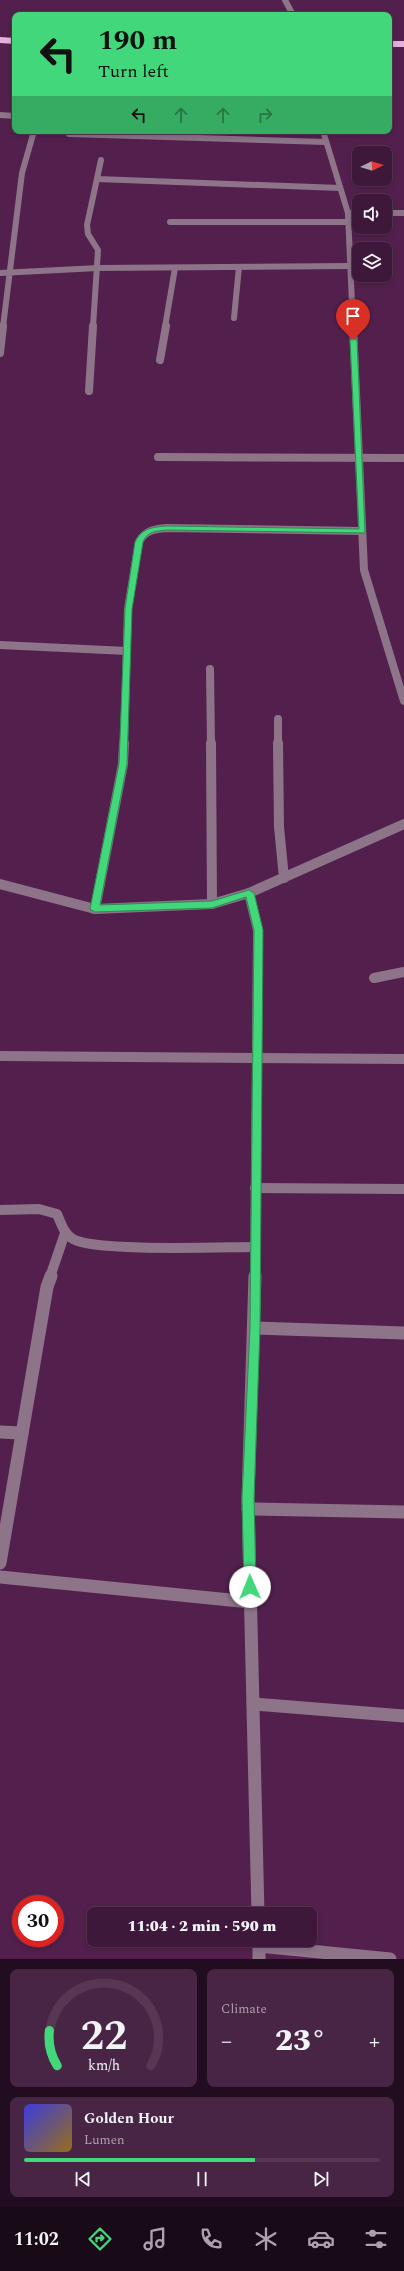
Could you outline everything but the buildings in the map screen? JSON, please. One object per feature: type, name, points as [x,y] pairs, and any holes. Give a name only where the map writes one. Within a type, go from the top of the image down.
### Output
[{"type":"main road","points":[[0,40],[12,41]]},
{"type":"main road","points":[[392,44],[404,44]]},
{"type":"street","points":[[285,0],[292,12]]},
{"type":"street","points":[[0,116],[12,116]]},
{"type":"street","points":[[0,353],[22,173],[33,134]]},
{"type":"street","points":[[69,134],[326,142]]},
{"type":"street","points":[[324,134],[348,212],[349,222],[364,570],[404,701]]},
{"type":"street","points":[[89,390],[98,250],[88,234],[87,225],[102,160]]},
{"type":"street","points":[[97,179],[340,188]]},
{"type":"street","points":[[392,212],[404,213]]},
{"type":"street","points":[[170,222],[349,222]]},
{"type":"street","points":[[0,273],[98,268],[351,266]]},
{"type":"street","points":[[234,318],[239,267]]},
{"type":"street","points":[[160,360],[175,268]]},
{"type":"street","points":[[158,457],[404,458]]},
{"type":"street","points":[[95,909],[123,764],[128,609],[139,542],[147,531],[167,528],[362,531]]},
{"type":"street","points":[[0,645],[127,651]]},
{"type":"street","points":[[210,669],[212,904]]},
{"type":"street","points":[[278,719],[278,827],[284,878]]},
{"type":"street","points":[[0,884],[95,909],[212,904],[249,893],[404,824]]},
{"type":"street","points":[[249,893],[258,930],[255,1328],[248,1509],[258,1907]]},
{"type":"street","points":[[374,978],[404,972]]},
{"type":"street","points":[[0,1056],[404,1058]]},
{"type":"street","points":[[255,1188],[404,1189]]},
{"type":"street","points":[[0,1210],[39,1208],[57,1214],[65,1233],[74,1242],[99,1246],[255,1246]]},
{"type":"street","points":[[0,1562],[47,1286],[65,1233]]},
{"type":"street","points":[[255,1328],[404,1333]]},
{"type":"street","points":[[0,1432],[22,1433]]},
{"type":"street","points":[[248,1509],[404,1512]]},
{"type":"street","points":[[0,1577],[250,1602]]},
{"type":"street","points":[[253,1704],[404,1716]]},
{"type":"street","points":[[259,1948],[390,1959]]},
{"type":"route","points":[[250,1587],[248,1498],[255,1328],[258,930],[249,893],[212,904],[95,909],[123,764],[128,609],[139,542],[142,535],[152,529],[167,528],[362,531],[353,340]]}]
